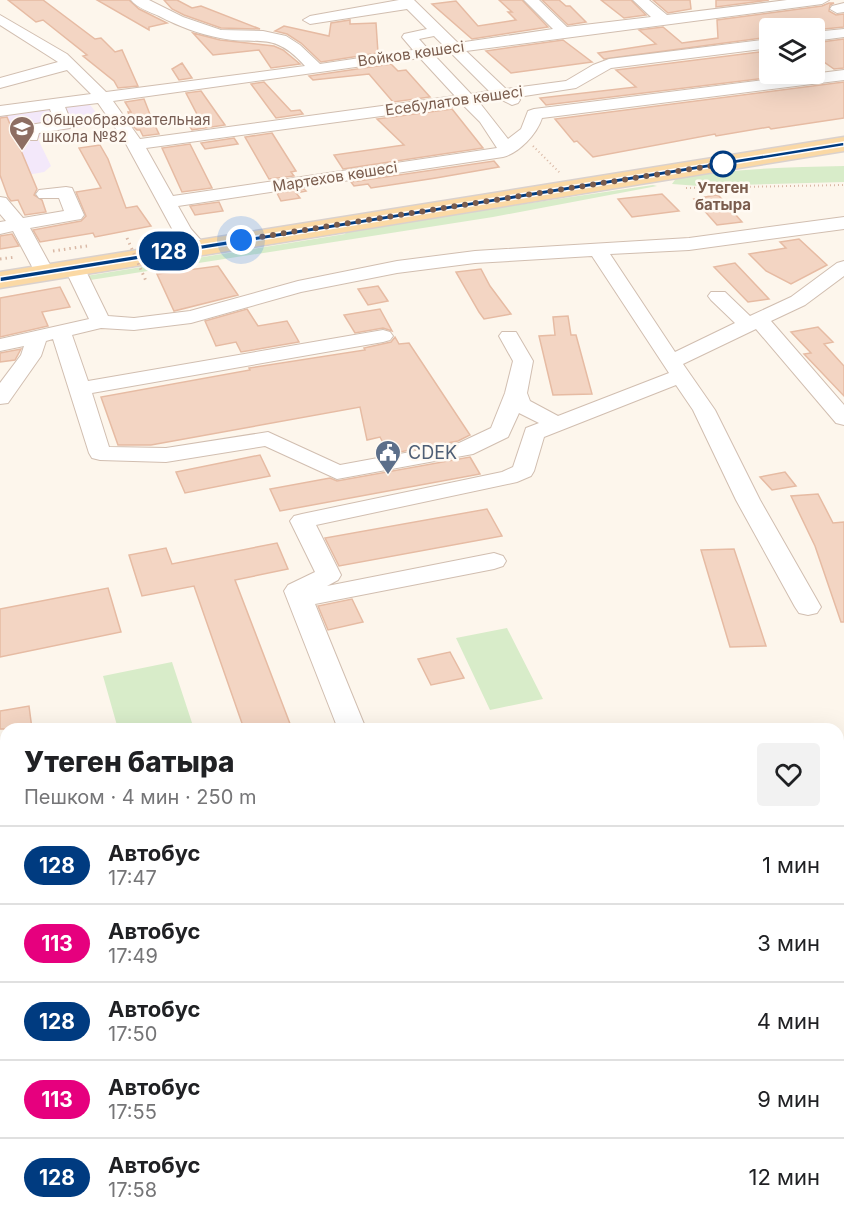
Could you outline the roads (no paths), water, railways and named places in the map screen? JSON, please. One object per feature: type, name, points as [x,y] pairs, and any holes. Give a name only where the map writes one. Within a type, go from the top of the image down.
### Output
[{"type":"main road","points":[[0,280],[197,246],[767,157],[842,149]]},
{"type":"street","points":[[138,0],[161,12],[212,32],[230,35],[275,36],[287,41],[300,51],[315,68]]},
{"type":"street","points":[[531,0],[564,32]]},
{"type":"street","points":[[640,0],[664,20]]},
{"type":"street","name":"Войков көшесі","points":[[0,111],[664,20],[758,4],[822,0]]},
{"type":"street","points":[[310,20],[411,6]]},
{"type":"street","points":[[380,20],[411,6]]},
{"type":"street","points":[[411,6],[496,89],[534,114],[844,75]]},
{"type":"street","points":[[0,19],[70,64],[100,96],[134,146],[183,232],[197,246]]},
{"type":"street","points":[[437,31],[409,37],[489,123],[504,150],[524,137],[530,130],[534,114]]},
{"type":"street","points":[[825,36],[844,33]]},
{"type":"street","name":"Есебулатов көшесі","points":[[134,146],[570,85],[594,69],[609,64],[759,44]]},
{"type":"street","points":[[0,83],[70,64]]},
{"type":"street","points":[[31,136],[30,130],[64,124],[55,103]]},
{"type":"street","name":"Мартехов көшесі","points":[[166,202],[504,150]]},
{"type":"street","points":[[9,227],[75,215],[66,192],[45,194]]},
{"type":"street","points":[[0,202],[9,227],[44,273]]},
{"type":"street","points":[[0,345],[100,322],[134,324],[191,317],[298,287],[397,267],[475,257],[689,244],[844,223]]},
{"type":"street","points":[[596,248],[704,411],[748,500],[808,607]]},
{"type":"street","points":[[74,267],[100,322]]},
{"type":"street","points":[[350,723],[297,591],[330,575],[302,521],[509,477],[523,471],[534,433],[675,369],[753,322],[798,301],[844,267]]},
{"type":"street","points":[[718,296],[753,322],[844,418]]},
{"type":"street","points":[[60,330],[100,453],[166,455],[268,439],[337,472],[465,449],[500,432],[516,393],[523,361],[509,336]]},
{"type":"street","points":[[0,398],[31,356],[38,335]]},
{"type":"street","points":[[80,389],[383,336]]},
{"type":"street","points":[[516,393],[520,405],[556,423]]},
{"type":"street","points":[[300,599],[495,561]]},
{"type":"place","name":"Общеобразовательная школа №82","points":[[22,152]]},
{"type":"place","name":"Утеген батыра","points":[[723,164]]},
{"type":"place","name":"CDEK","points":[[388,476]]}]
